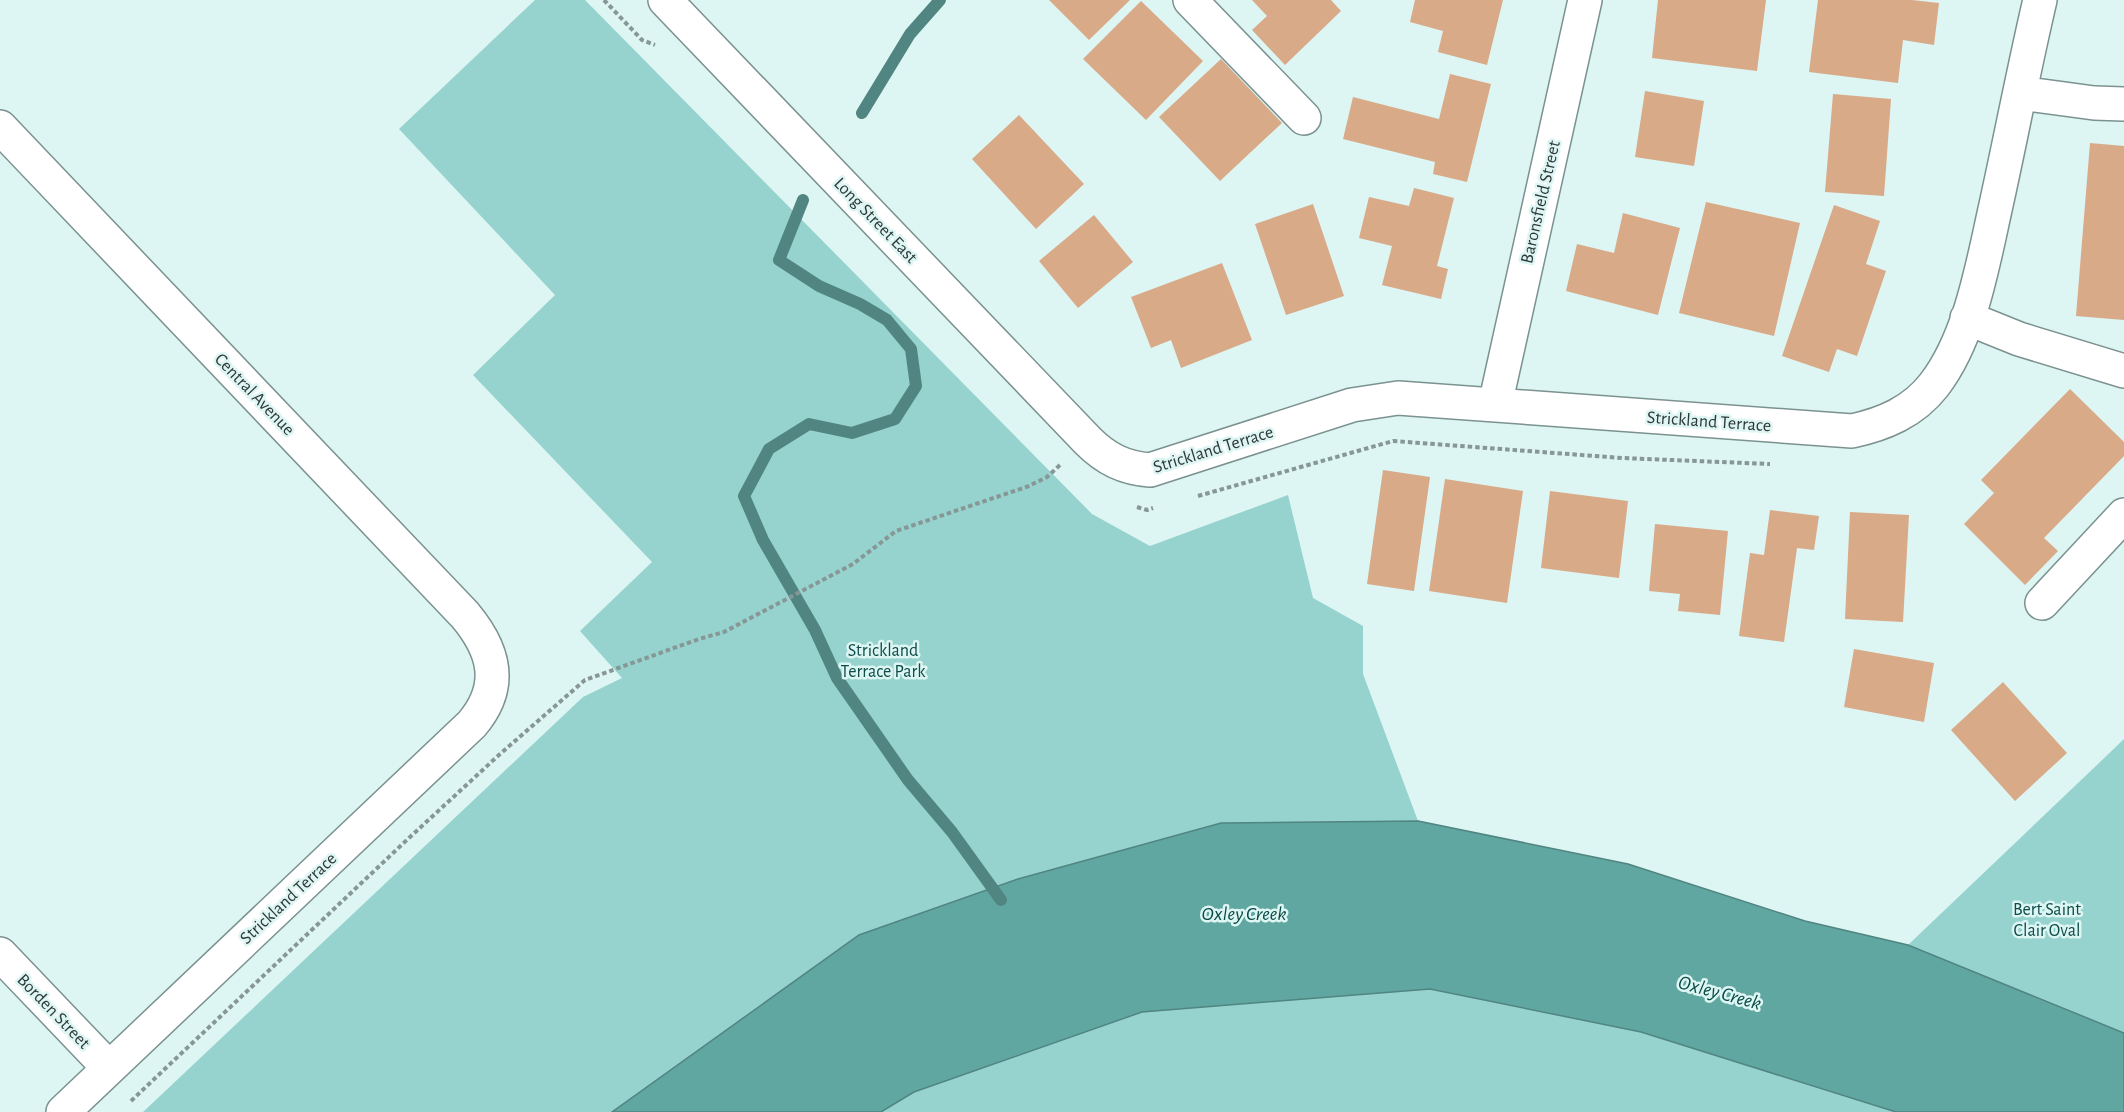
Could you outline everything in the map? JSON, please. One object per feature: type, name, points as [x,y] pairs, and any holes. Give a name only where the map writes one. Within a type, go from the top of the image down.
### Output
[{"type":"street","name":"Long Street East","points":[[665,0],[1088,441]]},
{"type":"street","points":[[1190,0],[1304,118]]},
{"type":"street","name":"Baronsfield Street","points":[[1495,405],[1585,0]]},
{"type":"street","name":"Strickland Terrace","points":[[1088,441],[1099,452],[1115,462],[1133,469],[1150,470],[1352,405],[1398,398],[1852,431],[1879,425],[1918,402],[1946,368],[1955,350],[1967,318],[1985,254],[2040,0]]},
{"type":"street","points":[[2020,93],[2094,103],[2124,104]]},
{"type":"street","name":"Central Avenue","points":[[0,127],[465,615],[485,643],[492,672]]},
{"type":"street","points":[[1967,318],[2019,339],[2124,371]]},
{"type":"street","points":[[2042,603],[2124,515]]},
{"type":"street","name":"Strickland Terrace","points":[[63,1112],[472,724],[489,700],[492,672]]},
{"type":"street","name":"Borden Street","points":[[0,954],[109,1068]]},
{"type":"path","points":[[604,0],[642,40],[661,47]]},
{"type":"path","points":[[1192,497],[1393,441],[1622,458],[1777,464]]},
{"type":"path","points":[[128,1104],[426,821],[585,680],[723,632],[853,564],[896,531],[1029,486],[1047,477],[1064,463]]},
{"type":"path","points":[[1127,505],[1147,510],[1158,507]]},
{"type":"green space","name":"Strickland Terrace Park","points":[[535,0],[585,0],[1092,514],[1150,546],[1288,495],[1313,598],[1363,626],[1363,674],[1418,821],[1221,823],[1018,879],[859,935],[612,1112],[143,1112],[583,697],[622,678],[580,631],[652,562],[473,375],[555,295],[399,129]]},
{"type":"green space","name":"Bert Saint Clair Oval","points":[[2124,739],[2124,1033],[1908,945],[2098,764]]},
{"type":"green space","points":[[1430,989],[1641,1032],[1896,1112],[881,1112],[914,1092],[1142,1012]]},
{"type":"water","name":"Oxley Creek","points":[[1418,821],[1628,864],[1805,921],[1908,945],[2124,1033],[2124,1112],[1896,1112],[1641,1032],[1430,989],[1142,1012],[914,1092],[881,1112],[612,1112],[859,935],[1018,879],[1221,823]]},
{"type":"building","points":[[1049,0],[1130,0],[1089,40]]},
{"type":"building","points":[[1252,0],[1331,0],[1341,11],[1285,65],[1252,30],[1267,16]]},
{"type":"building","points":[[1415,0],[1503,0],[1487,65],[1438,52],[1443,31],[1410,22]]},
{"type":"building","points":[[1658,0],[1766,0],[1757,71],[1652,58]]},
{"type":"building","points":[[1818,0],[1912,0],[1939,3],[1934,45],[1903,40],[1898,83],[1809,72]]},
{"type":"building","points":[[1141,1],[1203,61],[1146,120],[1083,59]]},
{"type":"building","points":[[1221,59],[1282,123],[1220,181],[1159,117]]},
{"type":"building","points":[[1450,74],[1491,84],[1467,182],[1433,174],[1435,162],[1343,139],[1353,97],[1439,119]]},
{"type":"building","points":[[1645,91],[1704,101],[1694,166],[1635,157]]},
{"type":"building","points":[[1833,94],[1891,99],[1884,196],[1825,192]]},
{"type":"building","points":[[1019,115],[1084,184],[1036,229],[972,159]]},
{"type":"building","points":[[2090,143],[2124,146],[2124,320],[2076,316]]},
{"type":"building","points":[[1414,188],[1454,198],[1437,266],[1448,269],[1441,299],[1382,285],[1392,246],[1359,238],[1369,197],[1409,206]]},
{"type":"building","points":[[1706,202],[1800,223],[1774,336],[1679,313]]},
{"type":"building","points":[[1313,204],[1344,296],[1286,315],[1255,224]]},
{"type":"building","points":[[1834,205],[1880,221],[1866,264],[1886,271],[1857,356],[1837,349],[1829,372],[1782,356]]},
{"type":"building","points":[[1623,213],[1680,228],[1658,315],[1566,291],[1577,244],[1614,253]]},
{"type":"building","points":[[1094,215],[1133,262],[1078,308],[1039,261]]},
{"type":"building","points":[[1222,263],[1252,340],[1181,368],[1171,340],[1151,348],[1131,297]]},
{"type":"building","points":[[2070,389],[2124,442],[2124,456],[2044,538],[2058,551],[2025,585],[1964,524],[1994,493],[1981,480]]},
{"type":"building","points":[[1383,470],[1430,477],[1414,591],[1367,584]]},
{"type":"building","points":[[1445,479],[1523,491],[1507,603],[1429,591]]},
{"type":"building","points":[[1550,491],[1628,501],[1619,578],[1541,568]]},
{"type":"building","points":[[1770,510],[1819,516],[1814,550],[1797,548],[1784,642],[1739,636],[1750,553],[1764,555]]},
{"type":"building","points":[[1850,512],[1909,515],[1903,622],[1845,619]]},
{"type":"building","points":[[1655,524],[1728,531],[1720,615],[1678,611],[1680,594],[1649,591]]},
{"type":"building","points":[[1854,649],[1934,663],[1924,722],[1844,707]]},
{"type":"building","points":[[2003,682],[2067,753],[2015,801],[1951,730]]},
{"type":"waterway","points":[[862,113],[910,34],[940,0]]},
{"type":"waterway","points":[[803,200],[779,260],[819,286],[860,304],[887,320],[911,349],[916,386],[895,419],[852,433],[809,424],[769,449],[744,496],[763,540],[815,630],[837,678],[908,780],[952,832],[1001,900]]}]
